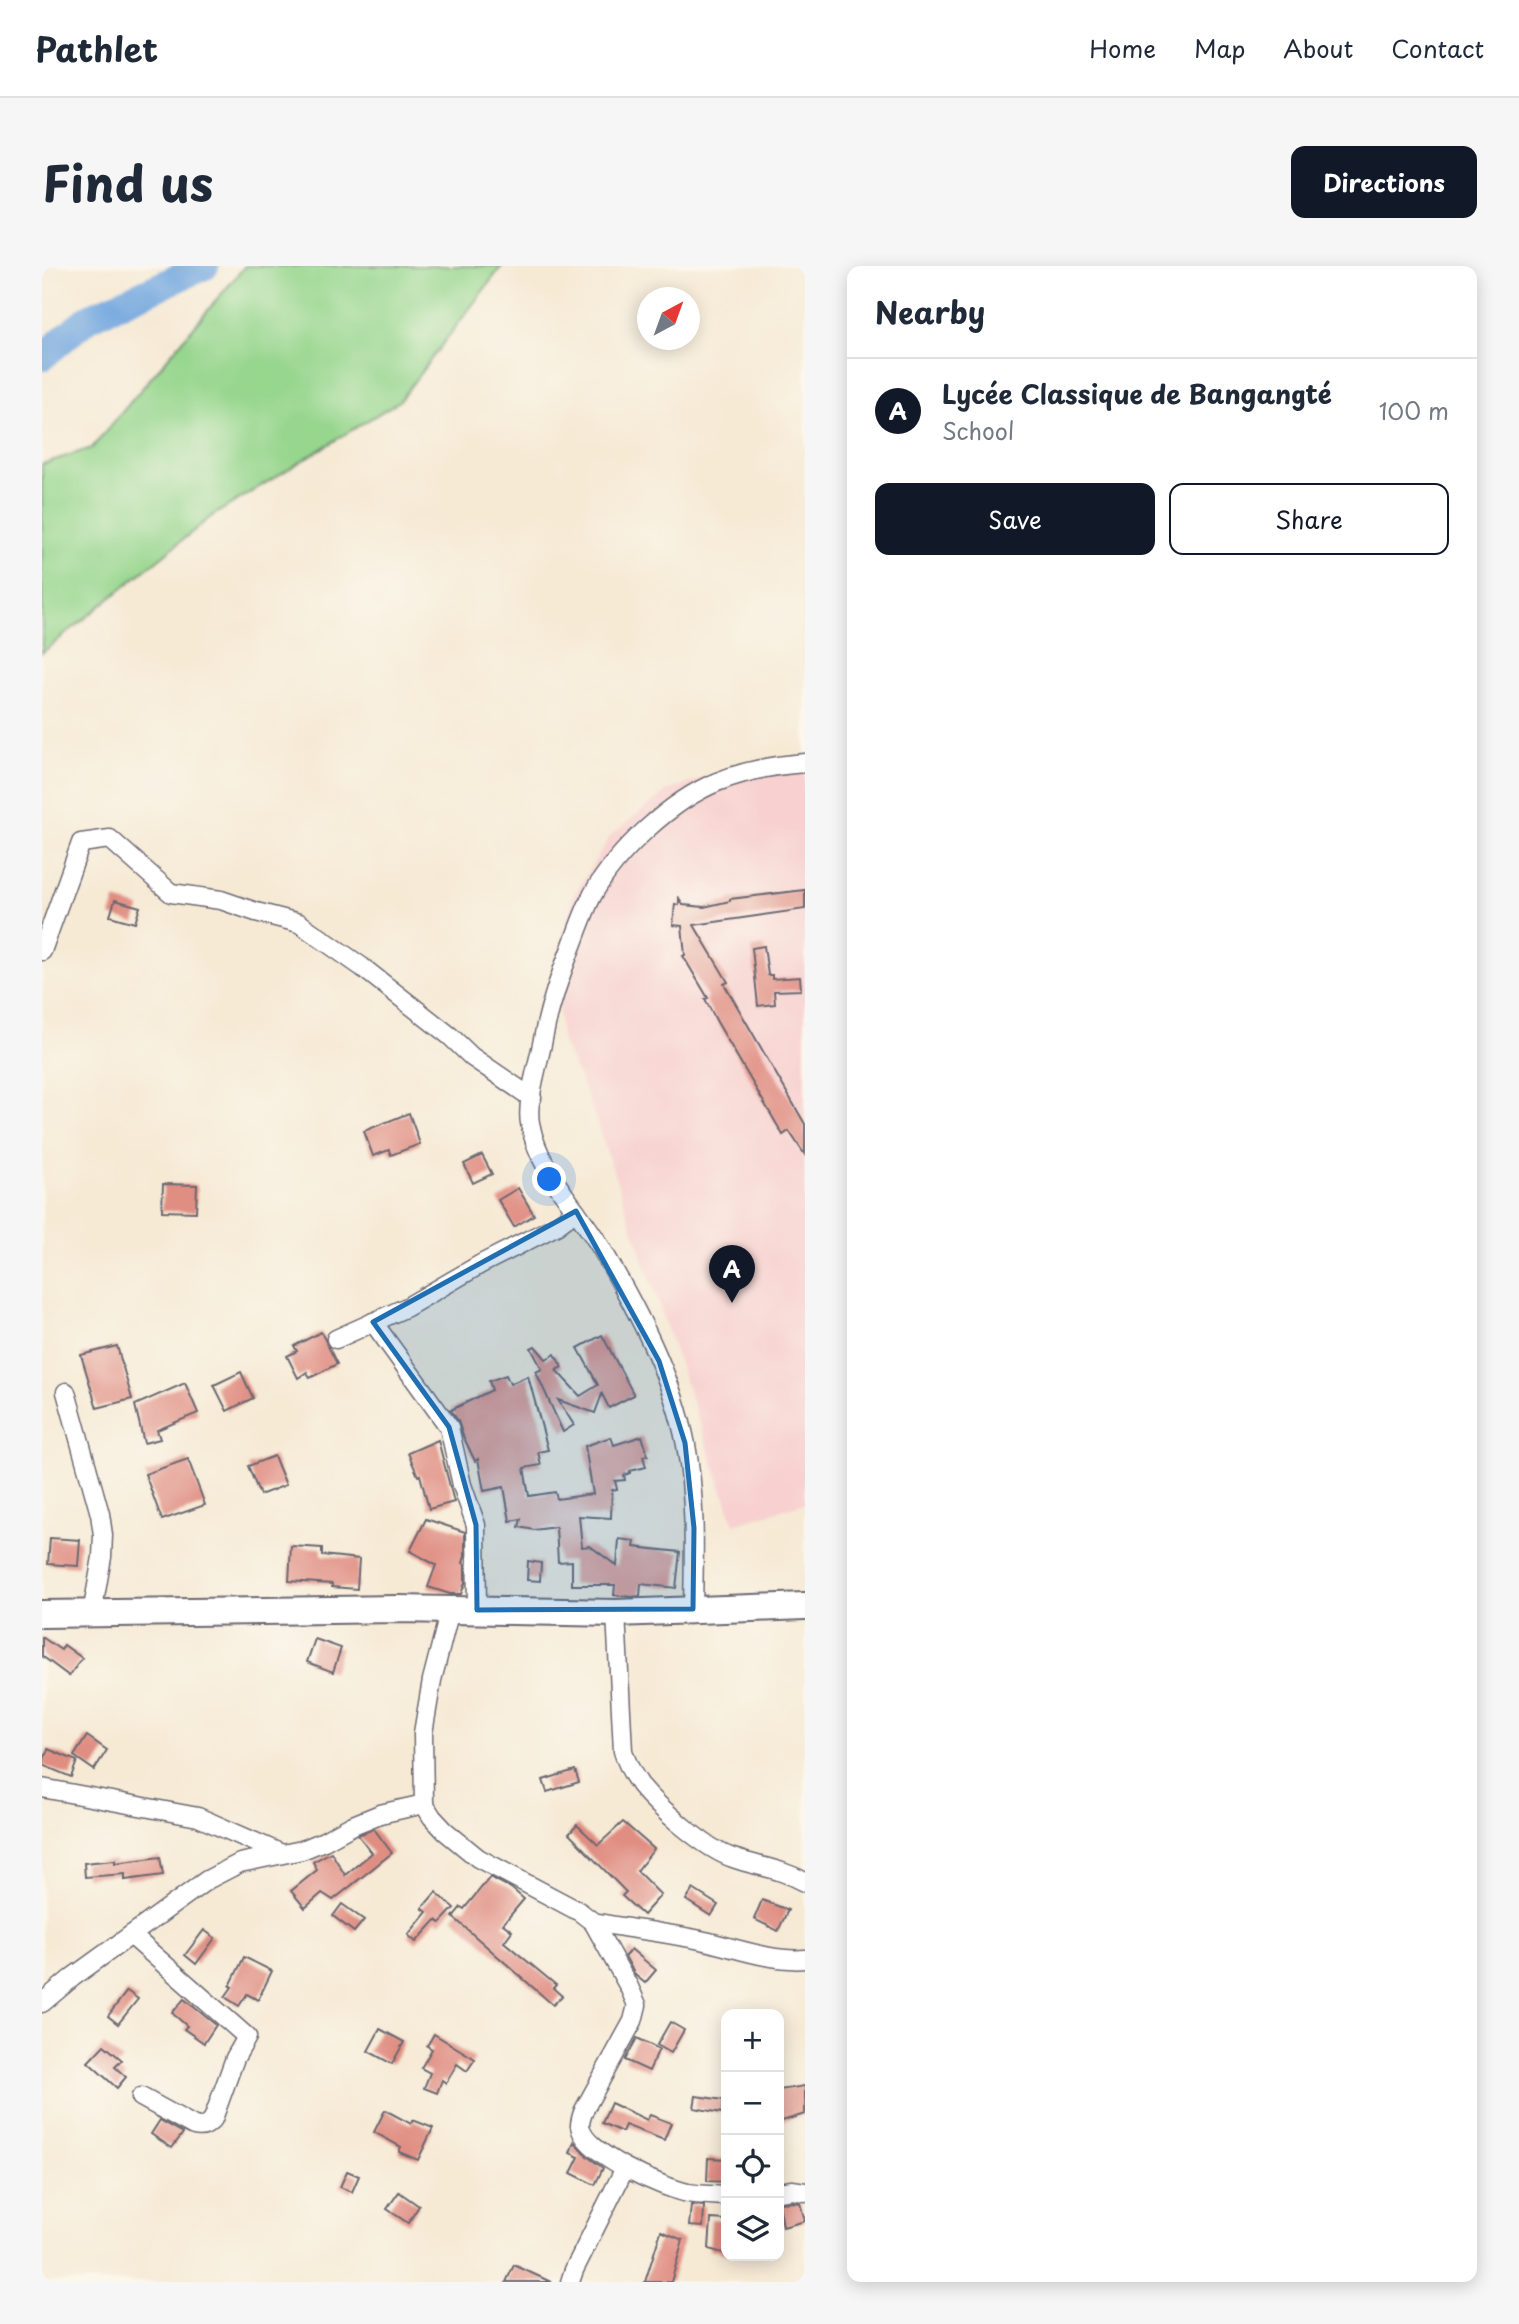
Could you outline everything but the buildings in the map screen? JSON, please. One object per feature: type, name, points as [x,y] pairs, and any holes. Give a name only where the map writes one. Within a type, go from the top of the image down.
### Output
[{"type":"street","points":[[693,1609],[694,1528],[689,1468],[674,1401],[659,1361],[604,1252],[542,1161],[530,1121],[532,1098],[554,991],[593,894],[614,864],[638,838],[687,797],[717,782],[744,773],[805,763]]},
{"type":"street","points":[[42,951],[81,843],[110,839],[171,894],[221,900],[299,923],[362,967],[450,1036],[472,1057],[532,1098]]},
{"type":"street","points":[[336,1339],[407,1307],[481,1264],[556,1226],[576,1211]]},
{"type":"street","points":[[373,1322],[449,1426],[462,1485],[476,1525],[477,1610]]},
{"type":"street","points":[[66,1392],[100,1514],[103,1535],[92,1614]]},
{"type":"street","points":[[42,1614],[450,1610],[617,1613],[805,1606]]},
{"type":"street","points":[[450,1610],[432,1680],[423,1733],[424,1804],[445,1831],[478,1858],[580,1912],[593,1922],[637,2005],[633,2021],[584,2110],[580,2126],[583,2136],[625,2168],[688,2193],[721,2196]]},
{"type":"street","points":[[617,1613],[623,1751],[629,1768],[641,1786],[716,1851],[732,1858],[772,1867],[805,1882]]},
{"type":"street","points":[[42,1788],[198,1817],[280,1853]]},
{"type":"street","points":[[42,2003],[207,1880],[240,1863],[302,1850],[371,1818],[424,1804]]},
{"type":"street","points":[[593,1922],[696,1939],[801,1963]]},
{"type":"street","points":[[131,1935],[247,2036],[235,2057],[214,2119],[208,2125],[202,2128],[194,2126],[141,2097]]},
{"type":"street","points":[[570,2282],[625,2168]]},
{"type":"street","points":[[784,2191],[805,2192]]},
{"type":"highlighted area","points":[[576,1211],[659,1361],[685,1443],[694,1528],[693,1609],[477,1610],[476,1525],[449,1427],[373,1322]]},
{"type":"shaded area","points":[[805,766],[805,1503],[734,1524],[590,1103],[561,1037],[555,965],[573,896],[611,835],[667,791],[735,767]]},
{"type":"green space","points":[[245,266],[502,266],[399,401],[212,516],[42,653],[42,464],[92,448]]},
{"type":"waterway","points":[[42,357],[88,318],[205,266]]},
{"type":"place","name":"Lycée Classique de Bangangté","points":[[732,1303]]}]
